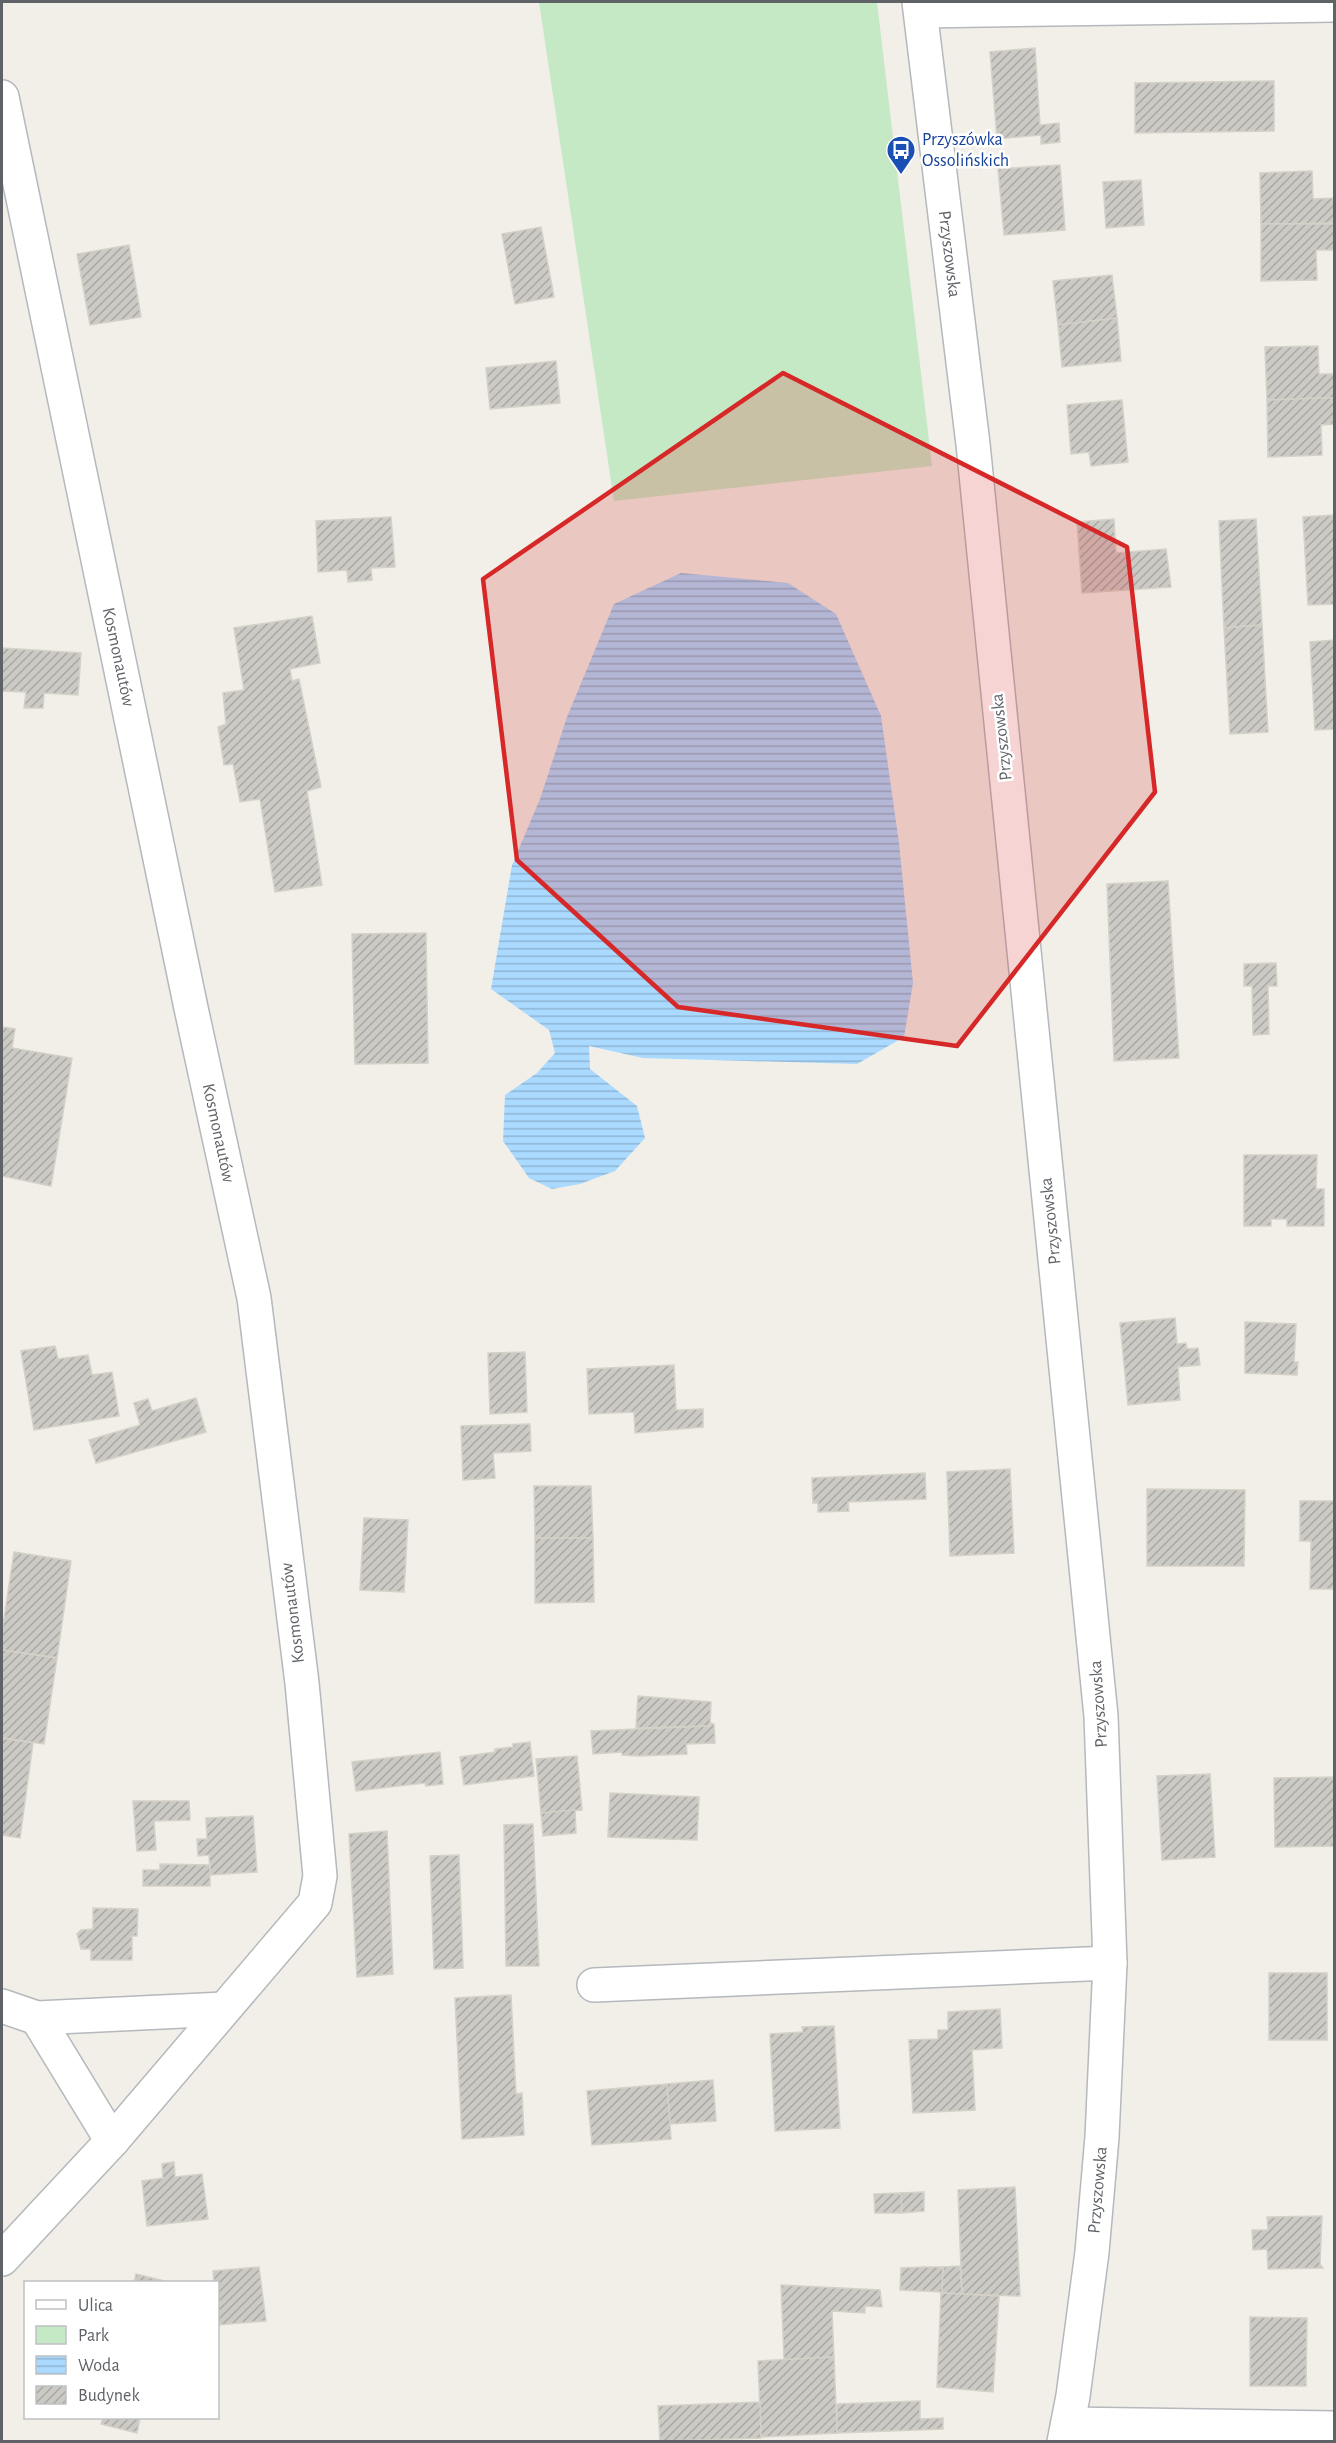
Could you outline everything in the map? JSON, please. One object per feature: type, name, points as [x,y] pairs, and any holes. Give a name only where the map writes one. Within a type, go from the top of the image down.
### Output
[{"type":"street","points":[[920,6],[1335,5]]},
{"type":"street","name":"Przyszowska","points":[[920,6],[978,488],[1100,1705],[1110,1963],[1102,2138],[1092,2252],[1066,2433]]},
{"type":"street","name":"Kosmonautów","points":[[2,97],[14,219],[254,1298],[302,1683],[320,1876],[315,1903],[112,2141],[2,2259]]},
{"type":"street","points":[[594,1985],[1110,1963]]},
{"type":"street","points":[[2,2006],[37,2018],[224,2009]]},
{"type":"street","points":[[37,2018],[112,2141]]},
{"type":"street","points":[[1066,2433],[1335,2428]]},
{"type":"highlighted area","points":[[783,373],[1127,547],[1155,792],[957,1046],[678,1007],[517,860],[483,579]]},
{"type":"green space","points":[[539,2],[877,2],[932,466],[614,501]]},
{"type":"water","points":[[681,573],[788,583],[836,614],[881,716],[899,843],[913,983],[904,1037],[857,1064],[643,1058],[589,1046],[590,1069],[637,1106],[645,1138],[615,1171],[580,1184],[552,1189],[529,1178],[503,1141],[505,1095],[537,1073],[555,1053],[549,1030],[491,989],[512,865],[540,799],[567,717],[614,604]]},
{"type":"building","points":[[1035,48],[1040,125],[1059,123],[1060,142],[1041,144],[1041,135],[997,139],[990,52]]},
{"type":"building","points":[[1274,81],[1274,131],[1135,133],[1135,83]]},
{"type":"building","points":[[1060,165],[1065,230],[1004,235],[998,169]]},
{"type":"building","points":[[1312,171],[1313,199],[1334,198],[1334,223],[1261,224],[1260,173]]},
{"type":"building","points":[[1141,180],[1144,225],[1106,228],[1103,182]]},
{"type":"building","points":[[1261,224],[1334,224],[1334,250],[1316,250],[1317,280],[1261,281]]},
{"type":"building","points":[[541,227],[554,297],[515,304],[502,234]]},
{"type":"building","points":[[129,245],[141,317],[90,325],[77,254]]},
{"type":"building","points":[[1112,275],[1117,318],[1058,325],[1053,281]]},
{"type":"building","points":[[1117,318],[1121,361],[1062,367],[1058,325]]},
{"type":"building","points":[[1318,346],[1319,374],[1334,374],[1334,398],[1267,400],[1265,347]]},
{"type":"building","points":[[556,361],[560,403],[490,409],[486,368]]},
{"type":"building","points":[[1334,398],[1334,424],[1321,425],[1322,455],[1268,457],[1267,400]]},
{"type":"building","points":[[1122,400],[1128,462],[1091,466],[1089,452],[1071,454],[1067,405]]},
{"type":"building","points":[[1334,515],[1334,604],[1308,605],[1303,517]]},
{"type":"building","points":[[391,517],[395,567],[371,568],[372,580],[348,582],[347,570],[318,572],[316,521]]},
{"type":"building","points":[[1114,519],[1116,553],[1166,549],[1171,587],[1082,593],[1077,522]]},
{"type":"building","points":[[1256,519],[1262,625],[1224,628],[1219,521]]},
{"type":"building","points":[[312,616],[320,663],[290,669],[292,681],[299,679],[321,787],[307,791],[322,885],[275,892],[260,799],[240,802],[233,764],[224,765],[218,727],[226,724],[223,693],[244,690],[234,628]]},
{"type":"building","points":[[1262,625],[1268,732],[1230,734],[1224,628]]},
{"type":"building","points":[[1334,640],[1334,729],[1315,730],[1310,642]]},
{"type":"building","points":[[2,648],[81,653],[78,695],[44,693],[43,708],[24,708],[26,692],[2,691]]},
{"type":"building","points":[[1168,881],[1179,1058],[1114,1061],[1107,884]]},
{"type":"building","points":[[426,933],[428,1063],[355,1064],[352,934]]},
{"type":"building","points":[[1276,963],[1277,986],[1268,986],[1269,1034],[1253,1035],[1252,986],[1244,986],[1244,964]]},
{"type":"building","points":[[2,1027],[15,1029],[12,1048],[72,1058],[51,1186],[2,1176]]},
{"type":"building","points":[[1244,1155],[1317,1155],[1316,1189],[1324,1189],[1324,1226],[1287,1226],[1287,1219],[1271,1219],[1271,1226],[1244,1226]]},
{"type":"building","points":[[1175,1318],[1177,1344],[1186,1343],[1187,1349],[1198,1348],[1200,1365],[1178,1367],[1180,1400],[1128,1405],[1120,1323]]},
{"type":"building","points":[[1245,1322],[1296,1324],[1294,1362],[1298,1362],[1297,1375],[1245,1373]]},
{"type":"building","points":[[55,1346],[58,1359],[88,1355],[92,1375],[112,1372],[119,1416],[34,1430],[21,1351]]},
{"type":"building","points":[[525,1352],[527,1412],[490,1414],[488,1353]]},
{"type":"building","points":[[674,1365],[676,1410],[703,1409],[703,1427],[635,1433],[634,1412],[589,1414],[587,1369]]},
{"type":"building","points":[[196,1398],[206,1432],[96,1463],[89,1440],[140,1425],[134,1403],[148,1399],[152,1411]]},
{"type":"building","points":[[530,1424],[531,1451],[493,1453],[495,1478],[463,1480],[461,1426]]},
{"type":"building","points":[[1010,1469],[1014,1553],[950,1556],[947,1472]]},
{"type":"building","points":[[925,1473],[926,1499],[848,1502],[849,1511],[818,1512],[818,1503],[813,1503],[812,1478]]},
{"type":"building","points":[[534,1486],[591,1486],[593,1538],[535,1538]]},
{"type":"building","points":[[1147,1489],[1245,1490],[1244,1566],[1147,1566]]},
{"type":"building","points":[[1300,1501],[1334,1501],[1334,1589],[1310,1589],[1311,1541],[1300,1541]]},
{"type":"building","points":[[364,1518],[408,1520],[404,1592],[360,1590]]},
{"type":"building","points":[[535,1538],[593,1538],[594,1602],[535,1603]]},
{"type":"building","points":[[14,1552],[71,1561],[57,1658],[2,1650],[2,1632]]},
{"type":"building","points":[[2,1650],[57,1658],[44,1744],[2,1738]]},
{"type":"building","points":[[638,1696],[711,1702],[710,1726],[636,1728]]},
{"type":"building","points":[[710,1723],[714,1724],[715,1743],[686,1744],[687,1754],[638,1756],[622,1755],[622,1752],[593,1754],[591,1731],[710,1726]]},
{"type":"building","points":[[2,1738],[33,1743],[20,1838],[2,1835]]},
{"type":"building","points":[[530,1742],[534,1776],[464,1785],[460,1757],[495,1752],[495,1749]]},
{"type":"building","points":[[440,1752],[443,1784],[426,1786],[425,1783],[356,1791],[352,1762]]},
{"type":"building","points":[[577,1756],[582,1810],[541,1813],[536,1759]]},
{"type":"building","points":[[1210,1774],[1215,1857],[1162,1860],[1157,1776]]},
{"type":"building","points":[[1334,1777],[1334,1846],[1275,1847],[1274,1778]]},
{"type":"building","points":[[610,1793],[699,1797],[697,1840],[608,1837]]},
{"type":"building","points":[[133,1801],[189,1801],[190,1820],[154,1821],[156,1850],[137,1851]]},
{"type":"building","points":[[575,1810],[576,1833],[543,1836],[541,1813]]},
{"type":"building","points":[[253,1816],[257,1872],[210,1875],[209,1855],[198,1856],[197,1839],[207,1839],[206,1818]]},
{"type":"building","points":[[533,1824],[539,1966],[506,1966],[504,1825]]},
{"type":"building","points":[[387,1831],[393,1974],[357,1977],[349,1834]]},
{"type":"building","points":[[459,1855],[463,1968],[434,1969],[430,1856]]},
{"type":"building","points":[[160,1864],[210,1865],[210,1886],[143,1886],[143,1870],[160,1870]]},
{"type":"building","points":[[93,1908],[138,1909],[137,1936],[132,1936],[132,1960],[91,1960],[91,1949],[81,1949],[77,1934],[81,1930],[93,1929]]},
{"type":"building","points":[[1269,1973],[1327,1973],[1327,2040],[1269,2040]]},
{"type":"building","points":[[511,1995],[516,2094],[522,2093],[524,2135],[462,2139],[455,1998]]},
{"type":"building","points":[[1000,2009],[1002,2048],[972,2050],[975,2110],[913,2113],[909,2040],[938,2039],[938,2030],[948,2030],[948,2012]]},
{"type":"building","points":[[834,2026],[840,2128],[775,2131],[770,2034],[803,2032],[802,2027]]},
{"type":"building","points":[[713,2080],[716,2121],[670,2124],[667,2084]]},
{"type":"building","points":[[667,2084],[671,2139],[592,2145],[587,2091]]},
{"type":"building","points":[[174,2162],[175,2177],[202,2174],[208,2219],[147,2226],[142,2181],[163,2178],[162,2164]]},
{"type":"building","points":[[1015,2187],[1020,2296],[962,2294],[958,2190]]},
{"type":"building","points":[[924,2192],[924,2211],[902,2213],[901,2193]]},
{"type":"building","points":[[901,2193],[902,2213],[875,2213],[874,2194]]},
{"type":"building","points":[[1322,2216],[1320,2264],[1323,2268],[1268,2269],[1267,2249],[1253,2250],[1252,2230],[1268,2230],[1267,2217]]},
{"type":"building","points":[[960,2266],[962,2294],[941,2293],[943,2267]]},
{"type":"building","points":[[259,2267],[266,2321],[219,2325],[219,2281],[214,2281],[213,2271]]},
{"type":"building","points":[[943,2267],[942,2292],[900,2290],[901,2268]]},
{"type":"building","points":[[136,2274],[165,2281],[134,2281]]},
{"type":"building","points":[[781,2285],[880,2290],[882,2307],[865,2306],[865,2313],[832,2311],[834,2357],[784,2360]]},
{"type":"building","points":[[941,2293],[999,2296],[993,2392],[937,2387]]},
{"type":"building","points":[[1250,2317],[1307,2318],[1306,2386],[1250,2386]]},
{"type":"building","points":[[834,2357],[837,2433],[761,2437],[758,2361]]},
{"type":"building","points":[[920,2401],[920,2419],[943,2418],[943,2429],[837,2433],[837,2404]]},
{"type":"building","points":[[760,2402],[761,2438],[660,2441],[658,2406]]},
{"type":"building","points":[[103,2419],[140,2419],[137,2433],[101,2424]]},
{"type":"place","name":"Przyszówka Ossolińskich","points":[[901,176]]}]
